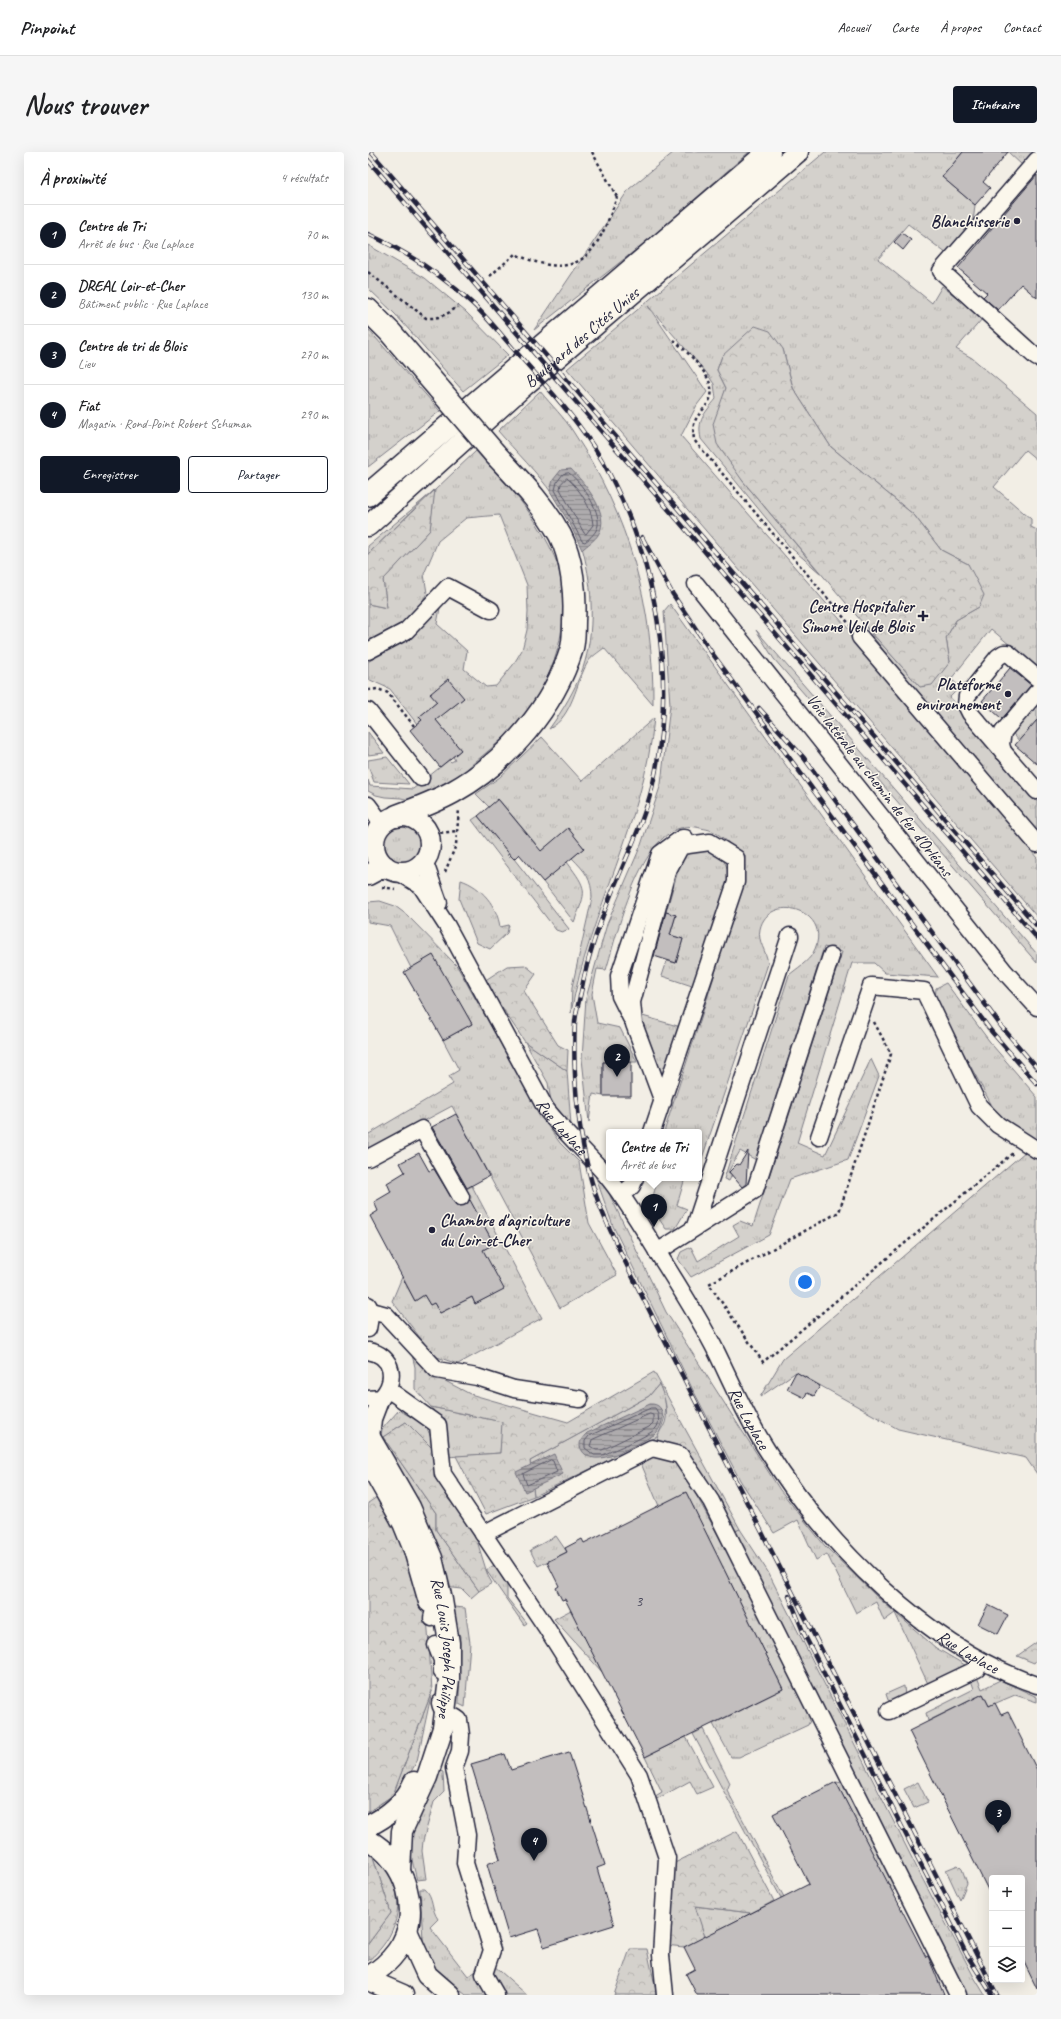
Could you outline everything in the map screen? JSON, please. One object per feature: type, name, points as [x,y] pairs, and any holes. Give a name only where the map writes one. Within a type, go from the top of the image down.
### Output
[{"type":"highway","name":"Boulevard des Cités Unies","points":[[368,495],[484,394],[769,152]]},
{"type":"highway","points":[[368,310],[390,332],[541,505],[560,536],[573,576],[576,606],[572,647],[556,689],[526,732],[486,769],[454,792],[381,855]]},
{"type":"highway","points":[[368,480],[484,394]]},
{"type":"main road","name":"Boulevard des Cités Unies","points":[[368,526],[524,386],[798,152]]},
{"type":"main road","points":[[415,819],[422,825],[429,837],[429,852],[424,860],[412,870],[381,855],[415,819]]},
{"type":"main road","name":"Rue Louis Joseph Philippe","points":[[368,1826],[389,1813],[402,1802],[412,1787],[439,1716],[449,1679],[449,1643],[442,1600],[432,1558],[410,1507],[369,1436]]},
{"type":"main road","name":"Rue Louis Joseph Philippe","points":[[368,1461],[403,1523],[414,1550],[431,1606],[436,1644],[436,1684],[439,1716],[442,1728],[427,1777],[402,1831],[400,1871]]},
{"type":"main road","points":[[368,1840],[389,1856],[400,1871],[407,1890],[410,1909],[407,1931],[393,1956],[384,1967],[368,1977]]},
{"type":"main road","points":[[407,1931],[427,1975],[450,1995]]},
{"type":"main road","points":[[368,1980],[402,1995]]},
{"type":"street","points":[[1037,160],[941,270],[1037,358]]},
{"type":"street","name":"Voie latérale au chemin de fer d'Orléans","points":[[696,584],[1004,972],[1037,1007]]},
{"type":"street","points":[[368,651],[406,631],[448,587],[491,610]]},
{"type":"street","points":[[860,637],[1037,844]]},
{"type":"street","points":[[1037,678],[1008,653],[1004,653],[998,657],[967,696],[966,704],[970,713],[1037,791]]},
{"type":"street","points":[[1003,752],[1001,744],[1003,732],[1037,692]]},
{"type":"street","points":[[368,711],[421,778]]},
{"type":"street","points":[[368,805],[381,855],[421,886],[447,926]]},
{"type":"street","points":[[653,1129],[663,1102],[736,882],[736,858],[710,842],[681,846],[667,872],[632,1002],[634,1024],[663,1102]]},
{"type":"street","points":[[424,860],[447,926]]},
{"type":"street","name":"Rue Laplace","points":[[447,926],[546,1109],[560,1127],[606,1176]]},
{"type":"street","points":[[695,1226],[790,936]]},
{"type":"street","points":[[657,1252],[695,1226],[755,1190],[831,956]]},
{"type":"street","points":[[819,1137],[871,986],[924,991],[979,1106],[998,1125],[1031,1147]]},
{"type":"street","points":[[368,1158],[422,1129],[461,1197]]},
{"type":"street","name":"Rue Laplace","points":[[610,1181],[657,1252],[716,1352],[739,1401],[763,1444],[809,1510],[855,1561],[904,1607],[942,1636],[982,1661],[1037,1685]]},
{"type":"street","points":[[621,1196],[632,1186],[634,1181]]},
{"type":"street","points":[[368,1329],[369,1309],[386,1315],[437,1370],[477,1377],[514,1389],[580,1398]]},
{"type":"street","points":[[368,1351],[376,1352],[390,1365],[379,1396],[369,1436]]},
{"type":"street","points":[[379,1396],[438,1425],[443,1474],[546,1627],[639,1775],[667,1858],[661,1955],[665,1995]]},
{"type":"street","points":[[483,1534],[652,1448],[680,1455],[711,1501],[958,1995]]},
{"type":"street","points":[[414,1550],[422,1555],[436,1598],[442,1600],[434,1610],[432,1618]]},
{"type":"street","points":[[889,1711],[977,1669],[982,1661]]},
{"type":"street","points":[[439,1716],[454,1716],[459,1720],[461,1735],[460,1751],[454,1768],[467,1835],[465,1863],[492,1950],[484,1974],[496,1995]]},
{"type":"path","points":[[490,276],[515,254],[534,262],[553,267],[571,264],[589,254],[605,231],[617,197],[592,152]]},
{"type":"path","points":[[368,272],[426,318],[435,319],[447,314],[458,306]]},
{"type":"path","points":[[674,340],[696,362],[710,381],[713,390],[710,401],[697,416],[692,429],[694,440],[860,637]]},
{"type":"path","points":[[368,690],[378,689],[388,693],[414,726]]},
{"type":"path","points":[[429,837],[439,833],[458,831]]},
{"type":"path","points":[[381,855],[394,889],[401,892]]},
{"type":"path","points":[[865,1004],[891,1054],[839,1212],[709,1284],[763,1362],[1031,1147]]},
{"type":"green space","points":[[674,152],[749,152],[647,241],[534,330],[629,189]]},
{"type":"green space","points":[[825,152],[963,152],[942,177],[975,205],[973,223],[947,254],[908,224],[878,259],[932,303],[942,286],[983,318],[956,349],[972,358],[1037,413],[1037,460],[1025,450],[994,487],[1031,519],[1031,527],[1037,530],[1037,668],[991,629],[951,679],[960,687],[950,697],[1037,802],[1037,831],[920,699],[862,622],[920,687],[950,662],[946,638],[956,620],[979,607],[968,564],[941,550],[914,515],[831,447],[793,388],[783,349],[722,356],[717,370],[726,388],[721,405],[742,480],[820,573],[789,546],[701,439],[700,427],[702,418],[716,399],[714,384],[706,372],[648,306],[707,392],[697,405],[681,436],[851,632],[853,640],[1037,858],[1037,917],[567,369]]},
{"type":"green space","points":[[1008,152],[1033,152],[1023,166]]},
{"type":"green space","points":[[368,245],[425,278],[466,312],[508,355],[463,391],[395,314],[368,288]]},
{"type":"green space","points":[[755,326],[770,331],[783,349],[793,388],[831,447],[914,515],[941,550],[968,564],[984,595],[979,607],[956,620],[946,638],[950,662],[932,685],[920,687],[862,622],[742,480],[717,444],[713,424],[726,388],[717,370],[722,356]]},
{"type":"green space","points":[[368,329],[440,411],[368,467]]},
{"type":"green space","points":[[540,391],[570,427],[593,465],[610,497],[623,530],[643,597],[649,632],[653,705],[604,648],[593,656],[588,662],[569,708],[564,716],[549,729],[568,700],[583,668],[587,654],[591,625],[591,595],[583,551],[574,529],[547,487],[498,431]]},
{"type":"green space","points":[[476,451],[490,467],[492,466],[527,509],[549,545],[557,562],[563,596],[563,614],[558,648],[553,664],[538,695],[517,724],[500,741],[468,768],[469,775],[414,801],[376,795],[368,791],[368,780],[370,786],[413,789],[449,760],[451,762],[455,760],[453,757],[461,750],[430,713],[446,712],[464,698],[437,702],[419,717],[422,720],[417,724],[390,689],[368,679],[368,662],[384,651],[431,609],[440,608],[437,624],[467,651],[464,669],[486,687],[496,686],[513,665],[522,650],[527,630],[527,585],[499,515],[466,518],[438,541],[424,574],[427,593],[420,606],[402,629],[368,648],[368,604],[387,608],[383,580],[430,530],[434,491]]},
{"type":"green space","points":[[435,490],[430,530],[383,580],[387,608],[368,604],[368,554]]},
{"type":"green space","points":[[428,496],[368,554],[368,546]]},
{"type":"green space","points":[[670,604],[938,977],[885,973],[874,963],[852,963],[797,1143],[825,1155],[871,1059],[879,1076],[848,1160],[790,1179],[769,1235],[691,1277],[678,1259],[681,1252],[691,1247],[698,1261],[739,1236],[733,1225],[740,1221],[753,1226],[842,952],[824,947],[756,1160],[740,1151],[728,1172],[732,1175],[729,1181],[724,1179],[789,975],[811,956],[818,938],[816,926],[809,917],[798,911],[787,908],[775,910],[766,917],[759,934],[768,964],[702,1158],[702,1129],[665,1129],[739,896],[743,877],[741,863],[736,851],[722,837],[711,831],[696,827],[677,829],[661,840],[647,858],[635,881],[606,970],[597,969],[592,994],[597,1023],[620,1028],[637,1062],[603,1062],[603,1096],[593,1094],[589,1122],[582,1059],[586,998],[607,924],[641,845],[661,784],[670,705],[664,611]]},
{"type":"green space","points":[[756,630],[1037,954],[1037,963],[774,659]]},
{"type":"green space","points":[[1037,700],[1037,720],[1019,741],[1011,731]]},
{"type":"green space","points":[[654,718],[649,756],[640,793],[629,830],[590,939],[579,976],[571,1013],[572,987],[592,898],[591,886],[587,876],[572,858],[584,848],[568,829],[536,855],[535,843],[499,800],[489,807],[476,794],[500,777],[542,737],[582,781]]},
{"type":"green space","points":[[368,732],[384,753],[368,755]]},
{"type":"green space","points":[[387,757],[409,784],[374,782],[368,766],[368,760]]},
{"type":"green space","points":[[478,816],[509,853],[507,855],[509,857],[511,855],[569,929],[562,932],[556,930],[472,820]]},
{"type":"green space","points":[[395,820],[405,820],[413,824],[419,830],[423,838],[423,848],[419,856],[413,862],[405,866],[395,866],[387,862],[381,856],[377,848],[377,838],[381,830],[387,824]]},
{"type":"green space","points":[[703,848],[718,855],[724,861],[729,877],[695,987],[662,976],[667,961],[676,963],[683,939],[670,935],[676,915],[666,912],[681,860],[687,853]]},
{"type":"green space","points":[[567,862],[579,879],[583,890],[583,896],[574,922],[543,882]]},
{"type":"green space","points":[[461,880],[476,887],[487,898],[496,912],[500,927],[509,925],[507,933],[490,949],[477,943],[459,899]]},
{"type":"green space","points":[[380,901],[395,906],[407,915],[457,966],[543,1119],[560,1143],[579,1162],[589,1223],[617,1275],[560,1308],[452,1106],[368,1151],[368,1133],[369,1134],[453,1084],[449,1076],[459,1070],[443,1040],[472,1024],[432,956],[411,968],[390,926],[368,922],[368,902]]},
{"type":"green space","points":[[525,965],[536,974],[524,991],[558,1045],[568,1050],[567,1071],[525,1042],[484,981],[507,966]]},
{"type":"green space","points":[[946,983],[993,1046],[1037,1097],[1037,1143],[1014,1128],[996,1113],[935,1001],[936,988]]},
{"type":"green space","points":[[639,1015],[681,1027],[663,1075],[659,1073]]},
{"type":"green space","points":[[525,1042],[567,1071],[571,1125],[551,1101],[548,1083]]},
{"type":"green space","points":[[1026,1151],[1037,1156],[1037,1474],[1026,1458],[898,1429],[796,1372],[760,1397],[783,1359]]},
{"type":"green space","points":[[595,1175],[606,1187],[666,1312],[780,1490],[825,1546],[876,1596],[936,1648],[965,1665],[929,1686],[895,1613],[884,1621],[876,1602],[856,1613],[827,1554],[816,1560],[798,1520],[774,1533],[740,1480],[693,1390],[613,1226]]},
{"type":"green space","points":[[658,1181],[684,1181],[677,1205],[687,1209],[675,1229],[666,1229],[657,1216],[653,1205]]},
{"type":"green space","points":[[472,1186],[542,1318],[458,1364],[434,1356],[392,1301],[402,1277],[415,1301],[424,1295],[430,1305],[434,1303],[440,1313],[472,1297],[475,1304],[503,1289],[464,1260],[494,1244],[464,1190]]},
{"type":"green space","points":[[412,1355],[430,1373],[470,1394],[568,1422],[654,1372],[740,1529],[732,1532],[685,1450],[657,1441],[666,1418],[664,1398],[659,1384],[649,1396],[530,1461],[534,1496],[486,1514],[456,1456],[500,1453],[502,1422],[431,1407],[415,1389],[415,1367]]},
{"type":"green space","points":[[659,1384],[666,1410],[663,1423],[657,1437],[534,1496],[530,1461],[649,1396]]},
{"type":"green space","points":[[431,1407],[503,1422],[500,1453],[447,1457],[447,1430]]},
{"type":"green space","points":[[399,1410],[426,1428],[429,1433],[432,1448],[406,1422],[383,1437],[436,1513],[436,1530],[479,1591],[471,1598],[462,1589],[445,1587],[380,1444],[382,1429]]},
{"type":"green space","points":[[406,1422],[432,1448],[448,1499],[472,1525],[488,1576],[492,1583],[479,1591],[436,1530],[436,1513],[383,1437]]},
{"type":"green space","points":[[648,1456],[677,1460],[730,1557],[811,1718],[808,1725],[739,1757],[731,1757],[713,1724],[783,1689],[686,1493],[659,1506],[640,1461]]},
{"type":"green space","points":[[380,1495],[405,1537],[427,1616],[432,1691],[393,1795],[368,1812],[368,1503]]},
{"type":"green space","points":[[740,1529],[768,1572],[922,1878],[985,1995],[966,1995],[905,1880],[732,1532]]},
{"type":"green space","points":[[556,1536],[567,1552],[538,1566],[530,1550]]},
{"type":"green space","points":[[496,1564],[507,1576],[507,1598],[527,1623],[524,1625],[486,1570]]},
{"type":"green space","points":[[454,1607],[465,1608],[470,1643],[465,1707],[459,1704],[460,1636],[449,1613]]},
{"type":"green space","points":[[571,1610],[603,1673],[554,1619]]},
{"type":"green space","points":[[1037,1642],[1037,1659],[1034,1663],[1017,1656]]},
{"type":"green space","points":[[977,1677],[982,1689],[1000,1680],[1037,1697],[1037,1702],[1015,1695],[989,1706],[983,1694],[928,1721],[926,1713],[974,1689],[971,1680]]},
{"type":"green space","points":[[904,1686],[905,1697],[892,1702],[888,1700],[886,1694]]},
{"type":"green space","points":[[432,1691],[417,1761],[398,1795],[380,1810],[368,1815],[368,1812],[393,1795]]},
{"type":"green space","points":[[703,1729],[730,1783],[727,1790],[784,1897],[781,1898],[693,1734]]},
{"type":"green space","points":[[686,1737],[713,1787],[697,1794],[690,1781],[653,1801],[652,1798],[662,1792],[645,1757]]},
{"type":"green space","points":[[437,1770],[443,1772],[444,1792],[434,1802],[423,1841],[422,1851],[426,1879],[417,1880],[410,1849],[410,1826],[417,1806]]},
{"type":"green space","points":[[836,1782],[843,1783],[897,1887],[892,1892]]},
{"type":"green space","points":[[918,1782],[928,1802],[914,1808],[904,1789]]},
{"type":"green space","points":[[737,1831],[774,1901],[751,1913],[695,1906],[705,1937],[684,1947],[665,1945],[669,1866]]},
{"type":"green space","points":[[368,1852],[372,1854],[391,1913],[368,1944]]},
{"type":"green space","points":[[372,1854],[387,1870],[393,1882],[397,1895],[398,1907],[392,1931],[386,1942],[368,1961],[368,1944],[391,1913]]},
{"type":"green space","points":[[958,1865],[962,1869],[967,1883],[960,1900],[946,1870]]},
{"type":"green space","points":[[420,1889],[425,1889],[428,1892],[434,1912],[438,1919],[430,1927],[468,1976],[475,1972],[490,1995],[466,1995],[442,1976],[428,1958],[423,1940]]},
{"type":"green space","points":[[694,1906],[751,1913],[705,1937]]},
{"type":"green space","points":[[630,1949],[647,1949],[657,1995],[614,1995]]},
{"type":"green space","points":[[492,1964],[527,1995],[503,1995],[490,1970]]},
{"type":"water","points":[[571,469],[583,482],[595,499],[602,518],[598,535],[582,550],[571,526],[550,491],[553,480],[561,470]]},
{"type":"water","points":[[650,1404],[660,1407],[662,1411],[662,1421],[660,1427],[654,1435],[616,1454],[605,1457],[595,1458],[587,1456],[581,1449],[581,1441],[587,1433]]},
{"type":"water","points":[[554,1454],[563,1474],[525,1492],[516,1472]]},
{"type":"building","points":[[963,152],[1008,152],[983,182],[990,188],[975,205],[942,177]]},
{"type":"building","name":"Blanchisserie","points":[[1037,175],[1037,298],[1021,284],[998,310],[983,297],[987,293],[958,268]]},
{"type":"building","points":[[902,233],[911,240],[903,250],[894,242]]},
{"type":"building","name":"Plateforme environnement","points":[[1010,668],[1031,685],[1002,719],[982,701]]},
{"type":"building","points":[[448,679],[464,698],[436,720],[461,750],[440,767],[410,730],[422,720],[419,717],[437,702],[430,694]]},
{"type":"building","points":[[1037,720],[1037,764],[1015,745]]},
{"type":"building","points":[[498,799],[541,851],[568,828],[584,848],[543,882],[519,854],[514,859],[511,856],[478,816]]},
{"type":"building","points":[[666,912],[676,915],[670,935],[683,939],[676,963],[654,956]]},
{"type":"building","points":[[433,955],[472,1024],[443,1040],[404,972]]},
{"type":"building","points":[[603,1062],[631,1062],[631,1096],[603,1096]]},
{"type":"building","points":[[456,1114],[489,1176],[467,1188],[432,1127]]},
{"type":"building","points":[[748,1151],[746,1184],[742,1187],[729,1172],[737,1164],[739,1165]]},
{"type":"building","name":"Chambre d'agriculture du Loir-et-Cher","points":[[419,1153],[429,1171],[434,1169],[456,1205],[465,1205],[470,1200],[494,1244],[483,1250],[504,1289],[475,1304],[472,1297],[440,1313],[434,1303],[430,1305],[424,1295],[415,1301],[370,1216],[378,1211],[374,1202],[391,1192],[387,1183],[405,1172],[400,1163]]},
{"type":"building","points":[[796,1372],[820,1386],[814,1396],[807,1393],[805,1398],[787,1389]]},
{"type":"building","points":[[686,1492],[783,1689],[645,1757],[565,1599],[562,1600],[556,1588],[559,1586],[547,1562],[567,1552],[565,1548],[582,1539],[584,1543]]},
{"type":"building","points":[[988,1605],[1008,1615],[998,1634],[978,1624]]},
{"type":"building","points":[[983,1694],[989,1706],[995,1703],[1001,1715],[1008,1712],[1037,1770],[1037,1989],[1025,1964],[1025,1875],[989,1875],[989,1892],[909,1731]]},
{"type":"building","points":[[569,1752],[605,1865],[597,1868],[614,1925],[544,1947],[538,1929],[509,1938],[487,1864],[500,1859],[471,1764],[505,1754],[511,1770]]},
{"type":"building","points":[[836,1782],[926,1957],[928,1956],[944,1995],[697,1995],[686,1974],[695,1969],[684,1947],[809,1884],[773,1814]]},
{"type":"railway","points":[[371,152],[1037,926]]},
{"type":"railway","points":[[368,160],[1037,938]]},
{"type":"railway","points":[[368,234],[410,256],[436,274],[461,294],[490,322],[563,406],[594,447],[622,499],[637,539],[649,579],[658,620],[662,663],[663,705],[660,747],[649,800],[597,932],[588,959],[576,1013],[574,1043],[578,1113],[591,1181],[608,1225],[641,1294],[997,1995]]},
{"type":"railway","points":[[642,537],[672,593],[712,653],[991,1031],[1037,1084]]},
{"type":"railway","points":[[759,708],[804,758],[1001,1026],[1037,1068]]},
{"type":"railway","points":[[789,1596],[804,1634],[967,1955],[991,1993]]},
{"type":"place","name":"Blanchisserie","points":[[1017,221]]},
{"type":"place","name":"Centre Hospitalier Simone Veil de Blois","points":[[923,616]]},
{"type":"place","name":"Plateforme environnement","points":[[1008,694]]},
{"type":"place","name":"DREAL Loir-et-Cher","points":[[617,1077]]},
{"type":"place","name":"Centre de Tri","points":[[654,1227]]},
{"type":"place","name":"Chambre d'agriculture du Loir-et-Cher","points":[[432,1230]]},
{"type":"place","name":"Centre de tri de Blois","points":[[998,1833]]},
{"type":"place","name":"Fiat","points":[[534,1861]]}]
